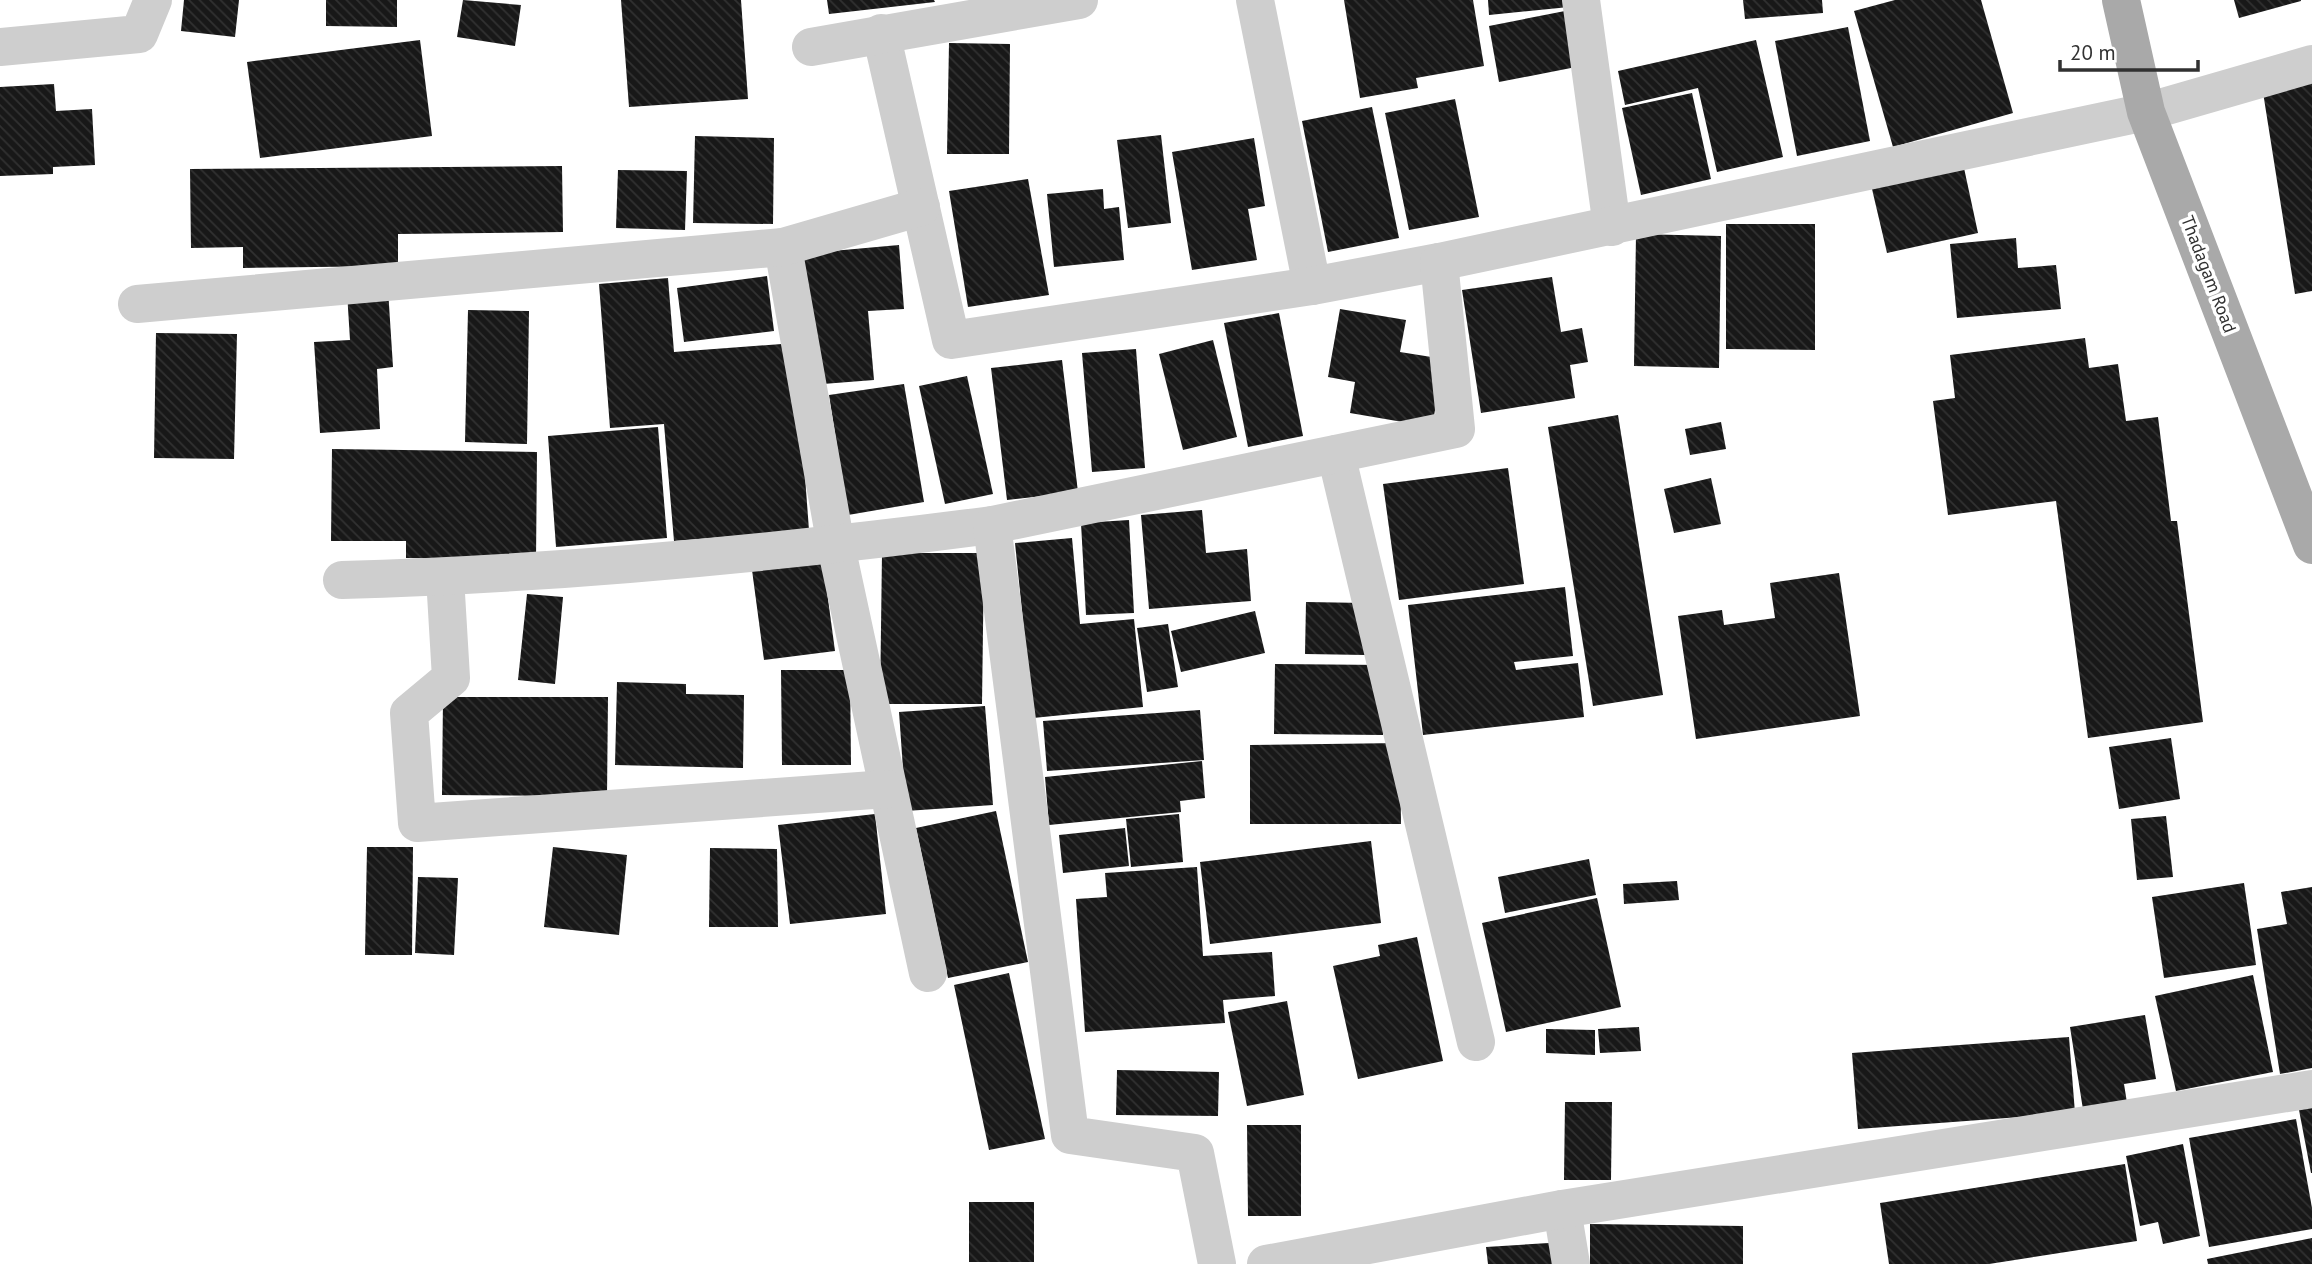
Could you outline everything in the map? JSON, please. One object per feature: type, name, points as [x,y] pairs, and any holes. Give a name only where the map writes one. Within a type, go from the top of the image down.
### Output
[{"type":"main road","name":"Thadagam Road","points":[[2121,0],[2146,112],[2304,495],[2312,545]]},
{"type":"street","points":[[0,47],[139,34],[153,0]]},
{"type":"street","points":[[811,47],[1079,0]]},
{"type":"street","points":[[1255,0],[1312,286]]},
{"type":"street","points":[[1581,0],[1612,227]]},
{"type":"street","points":[[881,33],[951,340],[1312,286],[1612,227],[2146,112],[2312,64]]},
{"type":"street","points":[[137,304],[783,247],[921,207]]},
{"type":"street","points":[[783,247],[836,545],[928,973]]},
{"type":"street","points":[[342,580],[445,577],[836,545],[992,525],[1456,429],[1439,261]]},
{"type":"street","points":[[1336,454],[1476,1042]]},
{"type":"street","points":[[992,525],[1070,1135],[1195,1153],[1217,1264]]},
{"type":"street","points":[[445,577],[451,678],[409,713],[417,823],[887,789]]},
{"type":"street","points":[[1266,1264],[1562,1209],[2312,1089]]},
{"type":"street","points":[[1562,1209],[1571,1264]]},
{"type":"building","points":[[184,0],[239,0],[235,37],[181,31]]},
{"type":"building","points":[[326,0],[397,0],[397,27],[326,26]]},
{"type":"building","points":[[463,0],[521,5],[515,46],[457,37]]},
{"type":"building","points":[[621,0],[741,0],[748,99],[629,107]]},
{"type":"building","points":[[827,0],[934,0],[935,2],[829,14]]},
{"type":"building","points":[[1344,0],[1473,0],[1484,66],[1416,78],[1418,88],[1360,98]]},
{"type":"building","points":[[1488,0],[1569,0],[1569,7],[1489,15]]},
{"type":"building","points":[[1743,0],[1822,0],[1823,13],[1745,19]]},
{"type":"building","points":[[1895,0],[1981,0],[2013,113],[1893,147],[1854,11]]},
{"type":"building","points":[[2234,0],[2301,0],[2301,1],[2239,18]]},
{"type":"building","points":[[1565,11],[1576,67],[1499,82],[1489,26]]},
{"type":"building","points":[[1848,27],[1870,141],[1797,156],[1775,41]]},
{"type":"building","points":[[420,40],[432,136],[260,158],[247,62]]},
{"type":"building","points":[[1756,40],[1783,157],[1717,172],[1698,88],[1625,105],[1618,71]]},
{"type":"building","points":[[949,43],[1010,44],[1009,154],[947,154]]},
{"type":"building","points":[[2312,78],[2312,291],[2295,294],[2262,86]]},
{"type":"building","points":[[54,84],[56,111],[92,109],[95,165],[53,167],[53,174],[0,176],[0,87]]},
{"type":"building","points":[[1692,93],[1711,179],[1641,195],[1622,108]]},
{"type":"building","points":[[1455,99],[1479,217],[1409,230],[1385,113]]},
{"type":"building","points":[[1372,107],[1399,238],[1328,252],[1302,121]]},
{"type":"building","points":[[1161,135],[1171,223],[1128,228],[1117,140]]},
{"type":"building","points":[[695,136],[774,138],[773,224],[693,223]]},
{"type":"building","points":[[1254,138],[1265,206],[1248,209],[1257,260],[1192,270],[1172,152]]},
{"type":"building","points":[[562,166],[563,232],[398,234],[398,266],[243,268],[243,247],[191,248],[190,169]]},
{"type":"building","points":[[1964,168],[1978,233],[1887,253],[1872,189]]},
{"type":"building","points":[[618,170],[687,171],[685,230],[616,228]]},
{"type":"building","points":[[1028,179],[1049,295],[968,307],[949,191]]},
{"type":"building","points":[[1103,189],[1104,209],[1119,207],[1124,260],[1054,267],[1047,194]]},
{"type":"building","points":[[1726,224],[1815,224],[1815,350],[1726,349]]},
{"type":"building","points":[[1636,234],[1721,236],[1719,368],[1634,366]]},
{"type":"building","points":[[2016,238],[2018,268],[2056,265],[2061,309],[1957,318],[1950,244]]},
{"type":"building","points":[[899,245],[904,309],[868,311],[874,380],[810,385],[799,254]]},
{"type":"building","points":[[767,276],[774,331],[684,342],[677,288]]},
{"type":"building","points":[[1552,277],[1561,332],[1582,328],[1588,362],[1570,365],[1575,398],[1481,413],[1462,290]]},
{"type":"building","points":[[668,278],[674,352],[795,343],[809,530],[674,541],[664,424],[610,428],[599,284]]},
{"type":"building","points":[[388,289],[393,367],[377,369],[380,429],[320,433],[314,342],[350,340],[347,292]]},
{"type":"building","points":[[1340,309],[1406,320],[1400,352],[1444,359],[1432,427],[1350,413],[1355,382],[1328,377]]},
{"type":"building","points":[[468,310],[529,311],[527,444],[465,442]]},
{"type":"building","points":[[1279,313],[1303,436],[1248,447],[1224,323]]},
{"type":"building","points":[[156,333],[237,334],[234,459],[154,458]]},
{"type":"building","points":[[2085,338],[2089,368],[2118,364],[2126,421],[2158,417],[2171,521],[2177,521],[2203,722],[2088,738],[2056,501],[1948,515],[1933,401],[1955,398],[1950,355]]},
{"type":"building","points":[[1213,340],[1237,437],[1183,450],[1159,354]]},
{"type":"building","points":[[1136,349],[1145,468],[1092,472],[1082,353]]},
{"type":"building","points":[[1062,360],[1078,492],[1007,500],[991,368]]},
{"type":"building","points":[[967,376],[993,494],[945,504],[919,386]]},
{"type":"building","points":[[904,384],[924,502],[848,515],[829,395]]},
{"type":"building","points":[[1618,415],[1663,695],[1593,706],[1548,427]]},
{"type":"building","points":[[1721,422],[1726,449],[1690,455],[1685,429]]},
{"type":"building","points":[[658,427],[667,538],[556,547],[548,436]]},
{"type":"building","points":[[332,449],[537,452],[536,560],[406,558],[406,541],[331,541]]},
{"type":"building","points":[[1508,468],[1524,584],[1399,600],[1383,484]]},
{"type":"building","points":[[1711,478],[1721,524],[1674,533],[1664,489]]},
{"type":"building","points":[[1202,510],[1206,553],[1247,549],[1251,601],[1149,609],[1141,515]]},
{"type":"building","points":[[1129,520],[1134,613],[1086,615],[1081,523]]},
{"type":"building","points":[[1072,538],[1080,624],[1134,619],[1143,707],[1033,718],[1015,543]]},
{"type":"building","points":[[882,553],[984,553],[982,704],[880,704]]},
{"type":"building","points":[[823,562],[835,651],[764,660],[752,570]]},
{"type":"building","points":[[1839,573],[1860,716],[1696,739],[1678,616],[1722,610],[1724,625],[1775,618],[1770,583]]},
{"type":"building","points":[[1565,587],[1573,656],[1514,662],[1516,670],[1578,663],[1584,717],[1423,735],[1408,605]]},
{"type":"building","points":[[527,594],[563,597],[555,684],[518,680]]},
{"type":"building","points":[[1306,602],[1366,603],[1365,655],[1305,654]]},
{"type":"building","points":[[1255,611],[1265,653],[1181,672],[1171,631]]},
{"type":"building","points":[[1168,624],[1178,687],[1147,692],[1137,628]]},
{"type":"building","points":[[1275,664],[1384,665],[1383,735],[1274,734]]},
{"type":"building","points":[[781,670],[850,670],[851,765],[782,765]]},
{"type":"building","points":[[617,682],[686,684],[686,694],[744,695],[743,768],[615,765]]},
{"type":"building","points":[[443,697],[608,697],[607,796],[442,795]]},
{"type":"building","points":[[985,706],[993,805],[906,811],[899,712]]},
{"type":"building","points":[[1200,710],[1204,760],[1047,771],[1043,721]]},
{"type":"building","points":[[2171,738],[2180,799],[2119,809],[2109,747]]},
{"type":"building","points":[[1400,743],[1401,824],[1250,824],[1250,745]]},
{"type":"building","points":[[1202,761],[1205,798],[1180,801],[1181,812],[1049,825],[1045,777]]},
{"type":"building","points":[[996,811],[1028,962],[948,978],[916,828]]},
{"type":"building","points":[[875,814],[886,914],[790,924],[778,825]]},
{"type":"building","points":[[1179,814],[1183,862],[1131,867],[1126,819]]},
{"type":"building","points":[[2166,816],[2173,877],[2137,880],[2131,819]]},
{"type":"building","points":[[1125,828],[1129,866],[1063,873],[1059,835]]},
{"type":"building","points":[[1371,841],[1381,923],[1210,944],[1200,862]]},
{"type":"building","points":[[367,847],[413,847],[412,955],[365,955]]},
{"type":"building","points":[[553,847],[627,855],[619,935],[544,927]]},
{"type":"building","points":[[710,848],[777,849],[778,927],[709,927]]},
{"type":"building","points":[[1589,859],[1596,895],[1505,913],[1498,877]]},
{"type":"building","points":[[1197,867],[1203,956],[1272,952],[1275,996],[1223,1000],[1225,1023],[1085,1032],[1076,899],[1107,897],[1105,873]]},
{"type":"building","points":[[418,877],[458,878],[454,955],[415,953]]},
{"type":"building","points":[[1677,881],[1679,900],[1624,904],[1623,884]]},
{"type":"building","points":[[2244,883],[2256,965],[2164,978],[2152,897]]},
{"type":"building","points":[[2312,887],[2312,1068],[2280,1074],[2257,929],[2287,924],[2281,892]]},
{"type":"building","points":[[1597,898],[1621,1007],[1506,1032],[1482,923]]},
{"type":"building","points":[[1417,937],[1443,1061],[1358,1079],[1333,966],[1380,956],[1378,945]]},
{"type":"building","points":[[1009,973],[1045,1139],[989,1150],[954,985]]},
{"type":"building","points":[[2253,975],[2273,1072],[2176,1091],[2155,996]]},
{"type":"building","points":[[1287,1001],[1304,1095],[1247,1106],[1228,1012]]},
{"type":"building","points":[[2145,1015],[2156,1079],[2124,1084],[2128,1109],[2084,1116],[2070,1027]]},
{"type":"building","points":[[1639,1027],[1641,1051],[1600,1053],[1598,1029]]},
{"type":"building","points":[[1546,1029],[1595,1030],[1595,1055],[1546,1053]]},
{"type":"building","points":[[2069,1037],[2075,1113],[1858,1129],[1852,1053]]},
{"type":"building","points":[[1117,1070],[1219,1072],[1218,1116],[1116,1115]]},
{"type":"building","points":[[1565,1102],[1612,1102],[1611,1180],[1564,1180]]},
{"type":"building","points":[[2312,1107],[2312,1173],[2311,1173],[2299,1110]]},
{"type":"building","points":[[2296,1119],[2312,1208],[2312,1229],[2209,1247],[2189,1138]]},
{"type":"building","points":[[1247,1125],[1301,1125],[1301,1216],[1248,1216]]},
{"type":"building","points":[[2183,1144],[2200,1236],[2163,1244],[2158,1222],[2140,1226],[2126,1156]]},
{"type":"building","points":[[2125,1164],[2137,1241],[1989,1264],[1889,1264],[1880,1203]]},
{"type":"building","points":[[969,1202],[1034,1202],[1034,1262],[969,1262]]},
{"type":"building","points":[[1590,1224],[1743,1226],[1743,1264],[1590,1264]]},
{"type":"building","points":[[2312,1238],[2312,1264],[2208,1264],[2207,1259]]},
{"type":"building","points":[[1565,1242],[1567,1264],[1488,1264],[1486,1247]]}]
